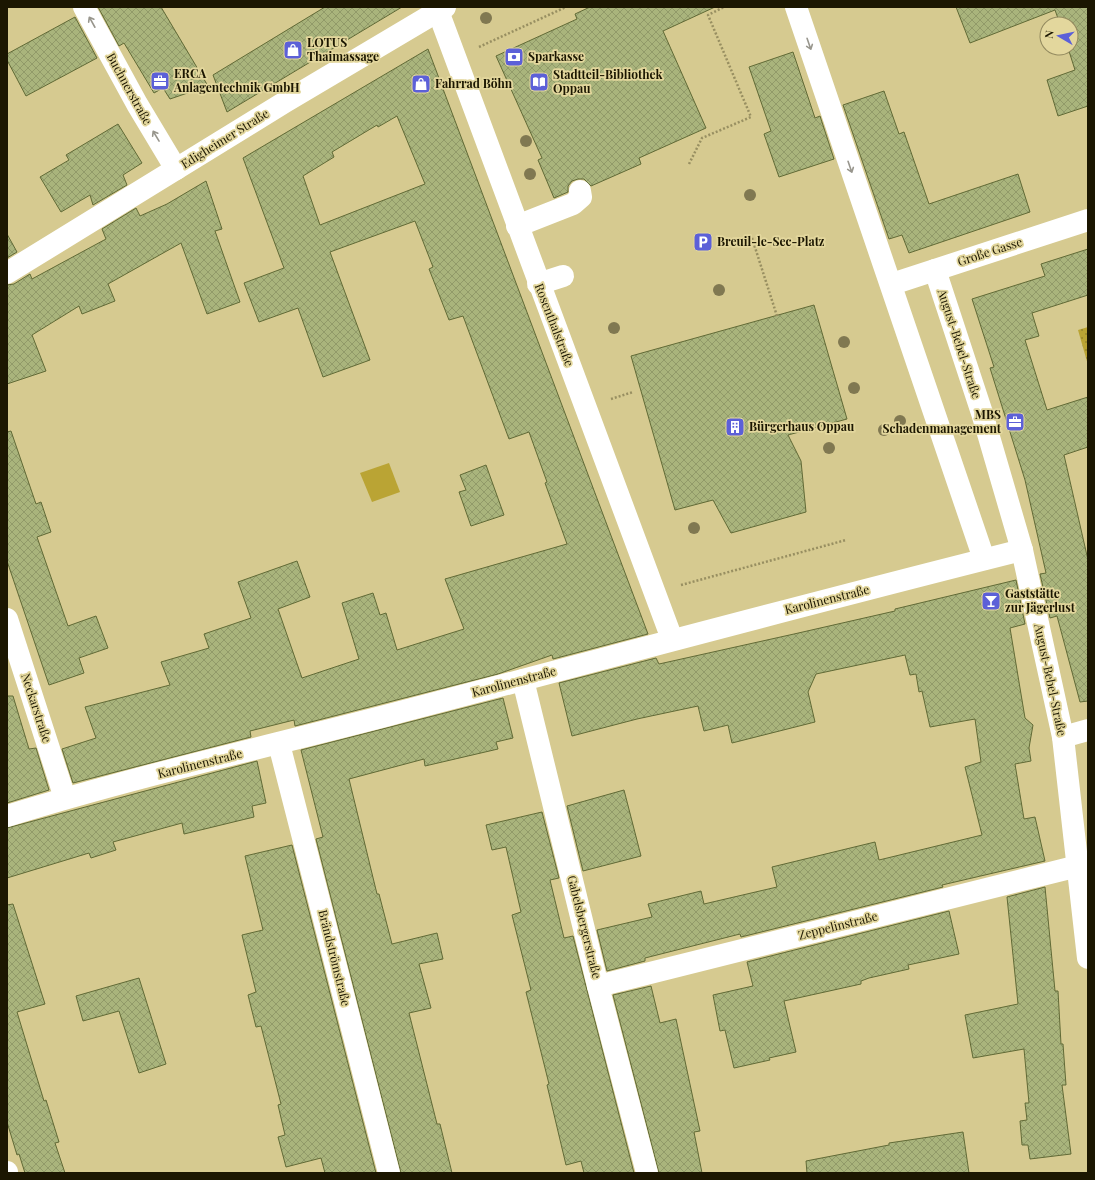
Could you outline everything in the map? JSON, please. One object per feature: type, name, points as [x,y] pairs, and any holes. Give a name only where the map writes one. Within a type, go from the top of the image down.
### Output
[{"type":"street","name":"Buchnerstraße","points":[[84,7],[137,104],[176,169]]},
{"type":"street","points":[[796,7],[881,257],[892,284],[984,560]]},
{"type":"street","name":"Edigheimer Straße","points":[[7,273],[441,9]]},
{"type":"street","name":"Rosenthalstraße","points":[[441,9],[455,58],[538,284],[588,411],[672,639]]},
{"type":"street","points":[[517,226],[573,204],[581,197],[580,191]]},
{"type":"street","name":"Große Gasse","points":[[892,284],[1088,220]]},
{"type":"street","name":"August-Bebel-Straße","points":[[936,270],[982,413],[1022,550],[1063,737],[1088,958]]},
{"type":"street","points":[[538,284],[563,276]]},
{"type":"street","name":"Karolinenstraße","points":[[7,816],[66,798],[523,680],[672,639],[1022,550]]},
{"type":"street","name":"Neckarstraße","points":[[7,619],[66,798]]},
{"type":"street","name":"Gabelsbergerstraße","points":[[523,680],[598,986],[647,1173]]},
{"type":"street","points":[[1063,737],[1088,730]]},
{"type":"street","name":"Brändströmstraße","points":[[279,744],[389,1173]]},
{"type":"street","name":"Zeppelinstraße","points":[[598,986],[1078,866]]},
{"type":"path","points":[[455,58],[566,7]]},
{"type":"path","points":[[689,164],[702,138],[751,117],[708,15],[724,7]]},
{"type":"path","points":[[752,238],[777,316]]},
{"type":"path","points":[[655,592],[846,540]]},
{"type":"shaded area","points":[[1088,327],[1088,365],[1078,330]]},
{"type":"shaded area","points":[[389,463],[400,492],[372,502],[360,473]]},
{"type":"building","points":[[98,7],[161,7],[208,86],[170,99],[163,88],[154,93],[124,43],[119,46]]},
{"type":"building","points":[[325,7],[402,7],[227,112],[213,75]]},
{"type":"building","points":[[590,7],[715,7],[663,31],[706,128],[639,158],[641,164],[591,186],[584,179],[572,181],[568,186],[568,192],[554,198],[538,160],[542,158],[496,56],[577,19],[575,14]]},
{"type":"building","points":[[956,7],[1088,7],[1088,106],[1058,116],[1047,80],[1075,70],[1071,56],[1079,56],[1079,16],[1057,16],[1055,10],[970,43]]},
{"type":"building","points":[[75,17],[97,58],[26,96],[7,60],[7,54]]},
{"type":"building","points":[[428,49],[648,634],[553,659],[552,655],[498,674],[295,726],[294,720],[250,731],[251,737],[73,783],[62,749],[96,738],[85,707],[170,685],[161,662],[209,648],[204,634],[251,618],[238,582],[297,561],[310,597],[278,609],[302,678],[359,659],[342,603],[373,593],[380,615],[386,613],[397,650],[464,629],[445,579],[567,544],[545,483],[547,482],[529,432],[509,439],[463,316],[449,320],[429,269],[433,267],[415,221],[330,252],[370,360],[323,377],[298,308],[259,322],[244,283],[284,268],[243,158]],"holes":[[[397,116],[425,184],[320,225],[303,176],[334,157],[332,152],[377,125],[378,127]]]},
{"type":"building","points":[[793,52],[815,118],[820,116],[834,159],[779,177],[764,134],[771,131],[749,67]]},
{"type":"building","points":[[884,91],[899,134],[904,132],[929,204],[1018,174],[1030,212],[909,253],[902,235],[889,239],[843,105]]},
{"type":"building","points":[[118,124],[142,163],[123,175],[127,185],[93,205],[90,195],[61,212],[40,177],[69,160],[66,155]]},
{"type":"building","points":[[206,181],[222,229],[215,231],[240,302],[207,314],[181,243],[108,284],[115,301],[82,314],[79,306],[32,335],[46,371],[7,384],[7,285],[14,284],[30,274],[32,279],[106,239],[102,229],[136,208],[140,216],[167,204]]},
{"type":"building","points":[[7,234],[17,252],[7,258]]},
{"type":"building","points":[[1088,249],[1088,295],[1032,313],[1039,336],[1025,340],[1047,410],[1088,397],[1088,447],[1064,455],[1088,560],[1088,701],[1080,702],[1057,616],[1050,618],[1040,574],[1046,573],[1025,480],[990,368],[994,367],[972,299],[1045,276],[1041,264]]},
{"type":"building","name":"Bürgerhaus Oppau","points":[[814,305],[847,419],[788,435],[801,461],[806,512],[731,533],[713,500],[675,510],[631,356]]},
{"type":"building","points":[[11,431],[36,504],[41,502],[51,532],[37,537],[68,626],[96,616],[108,648],[79,658],[84,673],[49,685],[7,561],[7,432]]},
{"type":"building","points":[[486,465],[504,515],[471,526],[459,492],[466,490],[460,475]]},
{"type":"building","points":[[1016,580],[1025,624],[1010,628],[1025,718],[1033,725],[1029,748],[1031,761],[1015,764],[1024,819],[1035,817],[1045,861],[942,885],[943,887],[741,937],[740,934],[645,958],[645,961],[607,971],[597,930],[652,917],[648,904],[701,891],[704,904],[777,887],[772,867],[875,842],[879,860],[982,835],[965,767],[981,762],[975,719],[930,727],[922,691],[919,692],[916,674],[910,675],[905,655],[816,674],[808,692],[815,722],[732,743],[728,725],[704,731],[698,706],[637,719],[572,736],[559,683],[656,658],[659,664],[794,634],[895,611],[895,609]]},
{"type":"building","points":[[7,696],[13,696],[29,749],[36,748],[49,790],[7,803]]},
{"type":"building","points":[[503,698],[513,738],[496,742],[498,749],[425,766],[424,759],[349,779],[377,894],[379,894],[392,944],[437,933],[443,959],[419,964],[431,1008],[409,1013],[437,1124],[440,1124],[452,1173],[401,1173],[316,839],[323,837],[301,750]]},
{"type":"building","points":[[257,761],[266,803],[252,806],[254,817],[184,834],[182,823],[113,842],[116,850],[91,858],[89,853],[7,878],[7,828]]},
{"type":"building","points":[[624,790],[641,856],[583,871],[567,806]]},
{"type":"building","points":[[542,812],[559,878],[550,880],[564,938],[573,936],[634,1173],[584,1173],[581,1161],[566,1165],[547,1085],[549,1084],[526,992],[531,990],[512,915],[521,912],[506,847],[492,850],[486,825]]},
{"type":"building","points":[[292,845],[376,1173],[325,1173],[321,1158],[286,1167],[278,1137],[285,1135],[278,1105],[281,1104],[261,1026],[256,1027],[248,995],[256,992],[242,935],[263,930],[245,856]]},
{"type":"building","points":[[1045,887],[1055,991],[1058,991],[1061,1044],[1063,1044],[1066,1085],[1062,1085],[1071,1154],[1030,1159],[1028,1145],[1022,1145],[1020,1121],[1027,1120],[1025,1103],[1029,1103],[1024,1049],[973,1058],[965,1015],[1018,1004],[1007,897]]},
{"type":"building","points":[[13,904],[45,1004],[17,1012],[44,1101],[46,1100],[59,1142],[55,1143],[65,1173],[25,1173],[19,1154],[17,1155],[7,1122],[7,905]]},
{"type":"building","points":[[949,911],[959,954],[908,965],[909,969],[869,978],[861,981],[861,984],[784,1001],[796,1052],[769,1058],[770,1060],[734,1068],[725,1030],[720,1031],[713,995],[753,986],[747,962]]},
{"type":"building","points":[[139,978],[166,1064],[139,1073],[119,1011],[83,1021],[76,996]]},
{"type":"building","points":[[651,986],[660,1023],[676,1019],[700,1131],[694,1132],[702,1173],[659,1173],[613,995]]},
{"type":"building","points":[[963,1132],[969,1173],[807,1173],[806,1161],[889,1145],[889,1143]]},
{"type":"place","name":"LOTUS Thaimassage","points":[[293,50]]},
{"type":"place","name":"Sparkasse","points":[[514,57]]},
{"type":"place","name":"ERCA Anlagentechnik GmbH","points":[[160,81]]},
{"type":"place","name":"Stadtteil-Bibliothek Oppau","points":[[539,82]]},
{"type":"place","name":"Fahrrad Böhn","points":[[421,84]]},
{"type":"place","name":"Breuil-le-Sec-Platz","points":[[703,242]]},
{"type":"place","name":"MBS Schadenmanagement","points":[[1015,422]]},
{"type":"place","name":"Bürgerhaus Oppau","points":[[735,427]]},
{"type":"place","name":"Gaststätte zur Jägerlust","points":[[991,601]]}]
